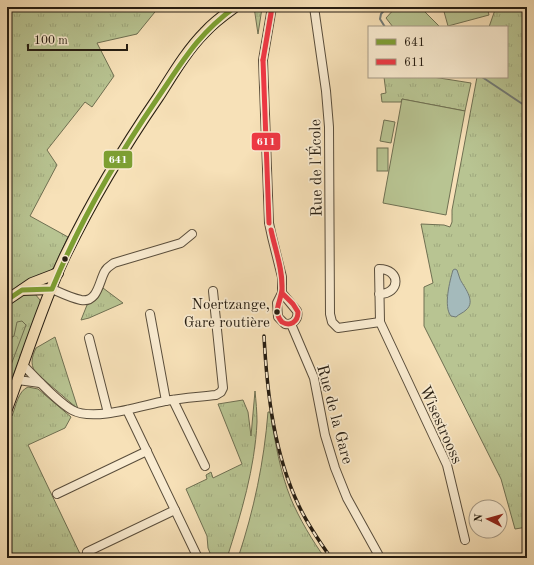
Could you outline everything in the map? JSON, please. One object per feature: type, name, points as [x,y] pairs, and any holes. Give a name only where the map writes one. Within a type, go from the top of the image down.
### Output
[{"type":"main road","points":[[7,409],[46,304],[70,246],[128,140],[200,37],[217,20],[235,7]]},
{"type":"main road","points":[[7,300],[58,273]]},
{"type":"main road","points":[[30,287],[52,289]]},
{"type":"main road","points":[[30,287],[40,295],[46,304]]},
{"type":"street","name":"Rue de la Gare","points":[[272,7],[263,60],[269,223],[282,277],[282,293],[277,303],[278,317],[285,324],[291,324],[314,378],[325,435],[334,468],[347,498],[378,554]]},
{"type":"street","name":"Rue de l'École","points":[[314,7],[326,91],[329,127],[330,314],[332,322],[338,328],[380,322]]},
{"type":"street","points":[[52,289],[81,300],[90,299],[96,293],[107,267],[114,263],[181,243],[192,234]]},
{"type":"street","points":[[23,365],[40,383],[73,410],[84,414],[96,415],[127,410],[170,400],[216,395],[221,392],[223,388],[213,291]]},
{"type":"street","points":[[282,293],[297,310],[298,317],[291,324]]},
{"type":"street","name":"Wisestrooss","points":[[379,294],[380,322],[446,465],[465,540]]},
{"type":"street","points":[[150,314],[170,400],[205,466]]},
{"type":"street","points":[[89,338],[108,413]]},
{"type":"street","points":[[18,380],[40,383]]},
{"type":"street","points":[[127,410],[198,558]]},
{"type":"street","points":[[57,494],[146,451]]},
{"type":"street","points":[[87,552],[175,510]]},
{"type":"green space","points":[[7,7],[159,7],[137,34],[97,43],[114,76],[92,107],[85,102],[47,150],[57,165],[30,216],[68,237],[54,267],[35,294],[40,300],[40,305],[7,392]]},
{"type":"green space","points":[[254,7],[269,7],[262,8],[258,34]]},
{"type":"green space","points":[[396,7],[420,7],[439,26],[392,26],[386,18]]},
{"type":"green space","points":[[487,7],[489,15],[448,26],[443,8]]},
{"type":"green space","points":[[496,7],[527,7],[527,527],[515,529],[508,499],[507,499],[501,479],[424,326],[424,287],[433,283],[421,224],[444,225],[450,227],[477,78],[508,78],[508,26],[489,26]]},
{"type":"green space","points":[[384,78],[439,78],[471,83],[465,111],[402,99],[401,102],[382,102],[381,94],[386,93]]},
{"type":"green space","points":[[402,99],[465,111],[446,215],[383,203]]},
{"type":"green space","points":[[384,120],[395,122],[391,143],[380,141]]},
{"type":"green space","points":[[377,148],[388,148],[388,171],[377,171]]},
{"type":"green space","points":[[103,288],[123,303],[81,320],[87,305],[97,299]]},
{"type":"green space","points":[[22,321],[26,325],[11,365],[7,367],[7,342],[8,339],[14,336],[17,322]]},
{"type":"green space","points":[[55,337],[78,409],[35,372],[32,366],[33,354],[36,348]]},
{"type":"green space","points":[[28,387],[38,389],[71,417],[65,428],[28,445],[82,558],[7,558],[7,406],[12,416],[20,395]]},
{"type":"green space","points":[[255,391],[257,418],[256,439],[246,491],[227,558],[212,558],[208,548],[207,536],[186,489],[207,479],[206,475],[211,472],[213,478],[242,464],[218,404],[243,400],[248,412],[251,436]]},
{"type":"green space","points":[[268,412],[270,412],[276,445],[287,489],[306,530],[325,558],[238,558],[258,486]]},
{"type":"shaded area","points":[[453,270],[457,270],[470,298],[469,306],[456,317],[451,316],[447,300],[450,280]]},
{"type":"waterway","points":[[384,26],[380,19],[381,14],[387,7]]},
{"type":"waterway","points":[[484,78],[527,107]]},
{"type":"railway","points":[[264,336],[267,379],[273,423],[283,466],[302,513],[331,558]]},
{"type":"transit line","name":"641","points":[[7,300],[22,290],[52,289],[74,239],[127,144],[200,38],[235,7]]},
{"type":"transit line","name":"611","points":[[272,7],[271,14],[263,60],[272,7]]},
{"type":"transit line","name":"611","points":[[263,60],[269,223]]},
{"type":"transit line","name":"611","points":[[271,230],[277,252],[278,260],[280,267],[282,282],[282,289],[281,294],[277,310],[279,318],[282,322],[291,324],[297,318],[298,312],[293,304],[282,293],[282,285],[281,277],[280,269],[279,262],[277,254],[271,230]]},
{"type":"place","name":"Noertzange, Gare routière","points":[[277,312]]}]
